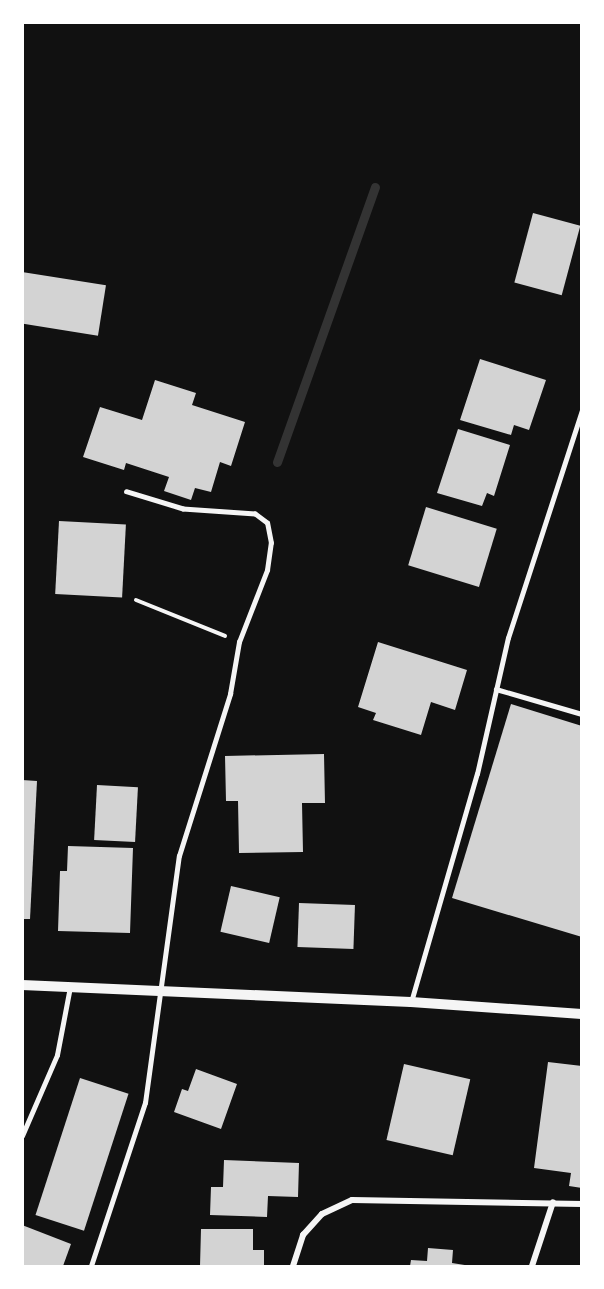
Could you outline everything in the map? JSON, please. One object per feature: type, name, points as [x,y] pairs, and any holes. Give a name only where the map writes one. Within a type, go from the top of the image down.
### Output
[{"type":"street","points":[[22,986],[411,1002],[582,1014]]},
{"type":"street","points":[[293,1266],[303,1234],[322,1214],[352,1200],[582,1204]]},
{"type":"street","points":[[532,1266],[554,1202]]},
{"type":"lane","points":[[411,1002],[474,785],[508,638],[582,410]]},
{"type":"lane","points":[[91,1266],[146,1103],[179,856],[230,694],[239,642],[267,570],[271,543],[267,523],[255,514],[183,509],[127,492]]},
{"type":"lane","points":[[496,689],[582,714]]},
{"type":"lane","points":[[22,1136],[57,1054],[70,987]]},
{"type":"path","points":[[136,600],[239,642]]},
{"type":"building","points":[[533,213],[580,226],[562,295],[514,283]]},
{"type":"building","points":[[22,272],[106,285],[98,336],[22,324]]},
{"type":"building","points":[[480,359],[546,380],[529,430],[514,425],[511,435],[460,420]]},
{"type":"building","points":[[155,380],[196,393],[192,405],[245,422],[231,466],[220,462],[211,492],[195,488],[191,500],[164,491],[169,477],[126,463],[124,470],[83,457],[100,407],[142,420]]},
{"type":"building","points":[[458,429],[510,445],[494,496],[487,493],[482,506],[437,493]]},
{"type":"building","points":[[426,507],[497,529],[479,587],[408,565]]},
{"type":"building","points":[[59,521],[126,525],[122,597],[55,594]]},
{"type":"building","points":[[378,642],[467,670],[455,710],[431,702],[421,735],[373,720],[376,713],[358,707]]},
{"type":"building","points":[[511,704],[582,726],[582,937],[452,898]]},
{"type":"building","points":[[324,754],[325,803],[302,803],[303,852],[239,853],[238,801],[226,801],[225,756]]},
{"type":"building","points":[[22,780],[37,781],[30,919],[22,919]]},
{"type":"building","points":[[97,785],[138,787],[135,842],[94,840]]},
{"type":"building","points":[[68,846],[133,848],[130,933],[58,931],[60,871],[67,871]]},
{"type":"building","points":[[231,886],[280,897],[269,943],[220,932]]},
{"type":"building","points":[[299,903],[355,905],[353,949],[297,947]]},
{"type":"building","points":[[548,1062],[582,1066],[582,1188],[569,1186],[571,1173],[534,1168]]},
{"type":"building","points":[[404,1064],[470,1079],[453,1155],[386,1140]]},
{"type":"building","points":[[196,1069],[237,1084],[221,1129],[174,1112],[182,1089],[188,1091]]},
{"type":"building","points":[[80,1078],[129,1094],[84,1231],[36,1215]]},
{"type":"building","points":[[224,1160],[299,1163],[298,1197],[268,1196],[267,1217],[210,1215],[211,1187],[223,1187]]},
{"type":"building","points":[[22,1225],[71,1244],[63,1266],[22,1266]]},
{"type":"building","points":[[201,1229],[253,1229],[253,1250],[264,1250],[264,1266],[200,1266]]},
{"type":"building","points":[[428,1248],[453,1250],[452,1263],[471,1266],[410,1266],[411,1260],[427,1261]]},
{"type":"waterway","points":[[277,462],[375,187]]}]
